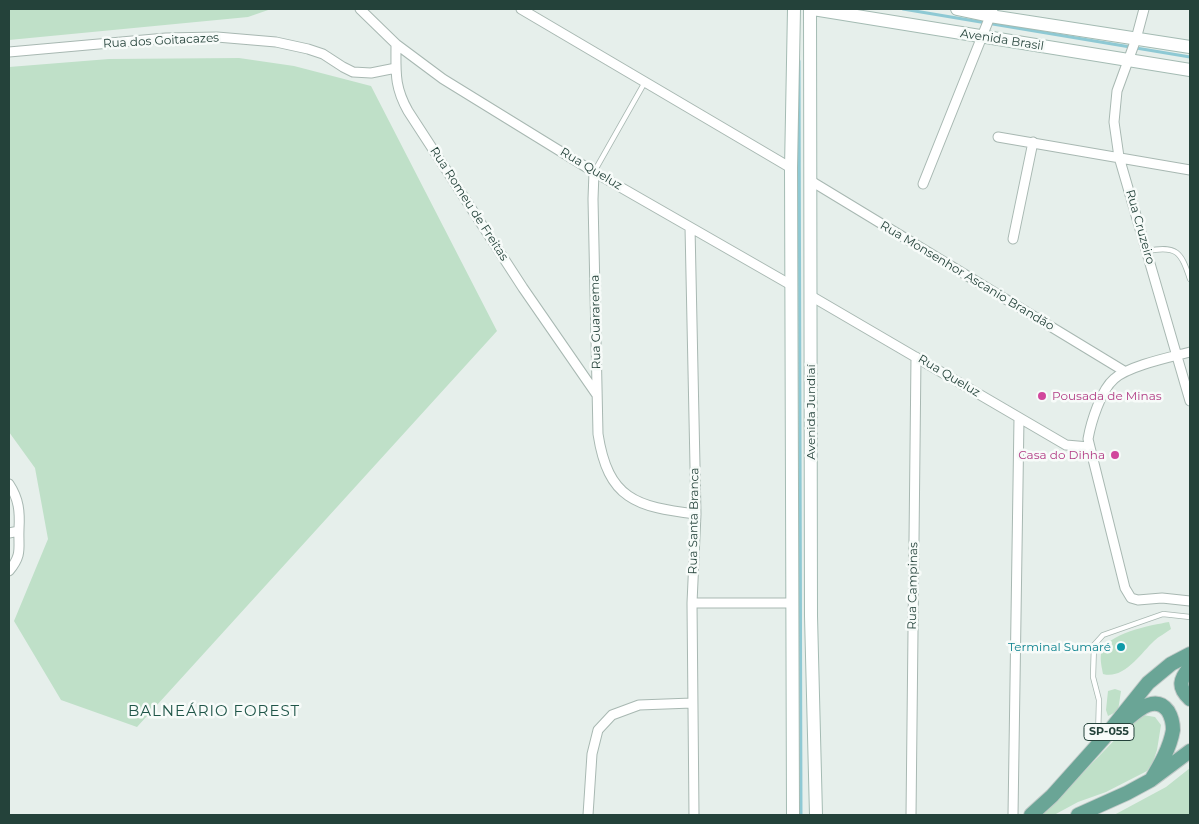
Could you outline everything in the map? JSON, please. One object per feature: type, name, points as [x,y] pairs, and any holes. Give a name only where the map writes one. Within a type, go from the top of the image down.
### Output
[{"type":"main road","name":"Avenida Jundiaí","points":[[793,815],[791,286],[794,9]]},
{"type":"main road","name":"Avenida Jundiaí","points":[[811,9],[811,616],[816,815]]},
{"type":"main road","name":"Avenida Brasil","points":[[811,9],[987,22],[1132,48],[1190,70]]},
{"type":"main road","name":"Avenida Brasil","points":[[957,9],[987,22],[1132,48],[1190,47]]},
{"type":"main road","name":"SP-055","points":[[1031,815],[1052,796],[1100,742],[1148,683],[1171,664],[1190,654]]},
{"type":"main road","points":[[1190,667],[1182,676],[1181,684],[1184,693],[1190,699]]},
{"type":"main road","name":"SP-055","points":[[1100,742],[1145,705],[1156,704],[1165,707],[1171,716],[1173,727],[1163,761],[1151,780]]},
{"type":"main road","points":[[1085,814],[1151,780],[1190,751]]},
{"type":"street","points":[[360,9],[396,44]]},
{"type":"street","points":[[521,9],[792,168]]},
{"type":"street","name":"Rua Cruzeiro","points":[[1144,9],[1118,91],[1114,122],[1119,157],[1190,401]]},
{"type":"street","points":[[923,184],[987,22]]},
{"type":"street","name":"Rua dos Goitacazes","points":[[9,52],[166,38],[217,37],[276,42],[308,49],[323,54],[354,72],[371,73],[396,68]]},
{"type":"street","name":"Rua Romeu de Freitas","points":[[396,44],[398,91],[408,112],[523,288],[597,395]]},
{"type":"street","name":"Rua Queluz","points":[[396,44],[443,80],[594,172],[791,286]]},
{"type":"street","points":[[998,136],[1190,170]]},
{"type":"street","points":[[1013,240],[1033,142]]},
{"type":"street","name":"Rua Guararema","points":[[594,172],[598,434],[602,456],[608,473],[623,492],[639,502],[664,510],[696,514]]},
{"type":"street","name":"Rua Monsenhor Ascanio Brandão","points":[[811,181],[1124,371]]},
{"type":"street","name":"Rua Santa Branca","points":[[690,226],[696,514],[692,603],[694,815]]},
{"type":"street","name":"Rua Queluz","points":[[811,296],[1066,445],[1089,447]]},
{"type":"street","points":[[1190,352],[1124,371],[1114,379],[1107,387],[1091,426],[1088,439],[1125,588],[1131,598],[1138,600],[1162,598],[1190,601]]},
{"type":"street","name":"Rua Campinas","points":[[911,815],[916,357]]},
{"type":"street","points":[[1013,815],[1019,418]]},
{"type":"street","points":[[9,484],[18,502],[20,522],[19,552],[14,565],[9,571]]},
{"type":"street","points":[[9,533],[19,531]]},
{"type":"street","points":[[692,603],[791,603]]},
{"type":"street","points":[[588,815],[592,754],[598,730],[612,714],[639,705],[692,703]]},
{"type":"lane","name":"Rua Guararema","points":[[594,172],[645,82]]},
{"type":"lane","points":[[1147,252],[1162,248],[1175,252],[1184,259],[1190,279]]},
{"type":"lane","points":[[1100,742],[1099,700],[1093,677],[1094,645],[1102,635],[1164,614],[1190,616]]},
{"type":"green space","points":[[9,9],[271,9],[248,17],[9,40]]},
{"type":"green space","points":[[239,58],[294,66],[371,86],[497,331],[137,727],[61,700],[14,621],[48,539],[35,468],[9,432],[9,67],[109,59]]},
{"type":"green space","points":[[1169,622],[1171,629],[1156,639],[1132,664],[1118,673],[1111,675],[1103,674],[1101,654],[1104,647],[1111,641],[1130,631]]},
{"type":"green space","points":[[1115,689],[1121,691],[1118,711],[1108,716],[1106,710],[1108,691]]},
{"type":"green space","points":[[1143,715],[1155,717],[1161,725],[1157,750],[1153,762],[1147,771],[1054,815],[1042,815],[1131,723]]},
{"type":"green space","points":[[1190,768],[1190,815],[1114,815],[1166,787]]},
{"type":"waterway","points":[[903,9],[1190,57]]},
{"type":"waterway","points":[[799,61],[801,815]]},
{"type":"place","name":"Pousada de Minas","points":[[1042,396]]},
{"type":"place","name":"Casa do Dihha","points":[[1115,455]]},
{"type":"place","name":"Terminal Sumaré","points":[[1121,647]]},
{"type":"district","name":"BALNEÁRIO FOREST","points":[[214,712]]}]
